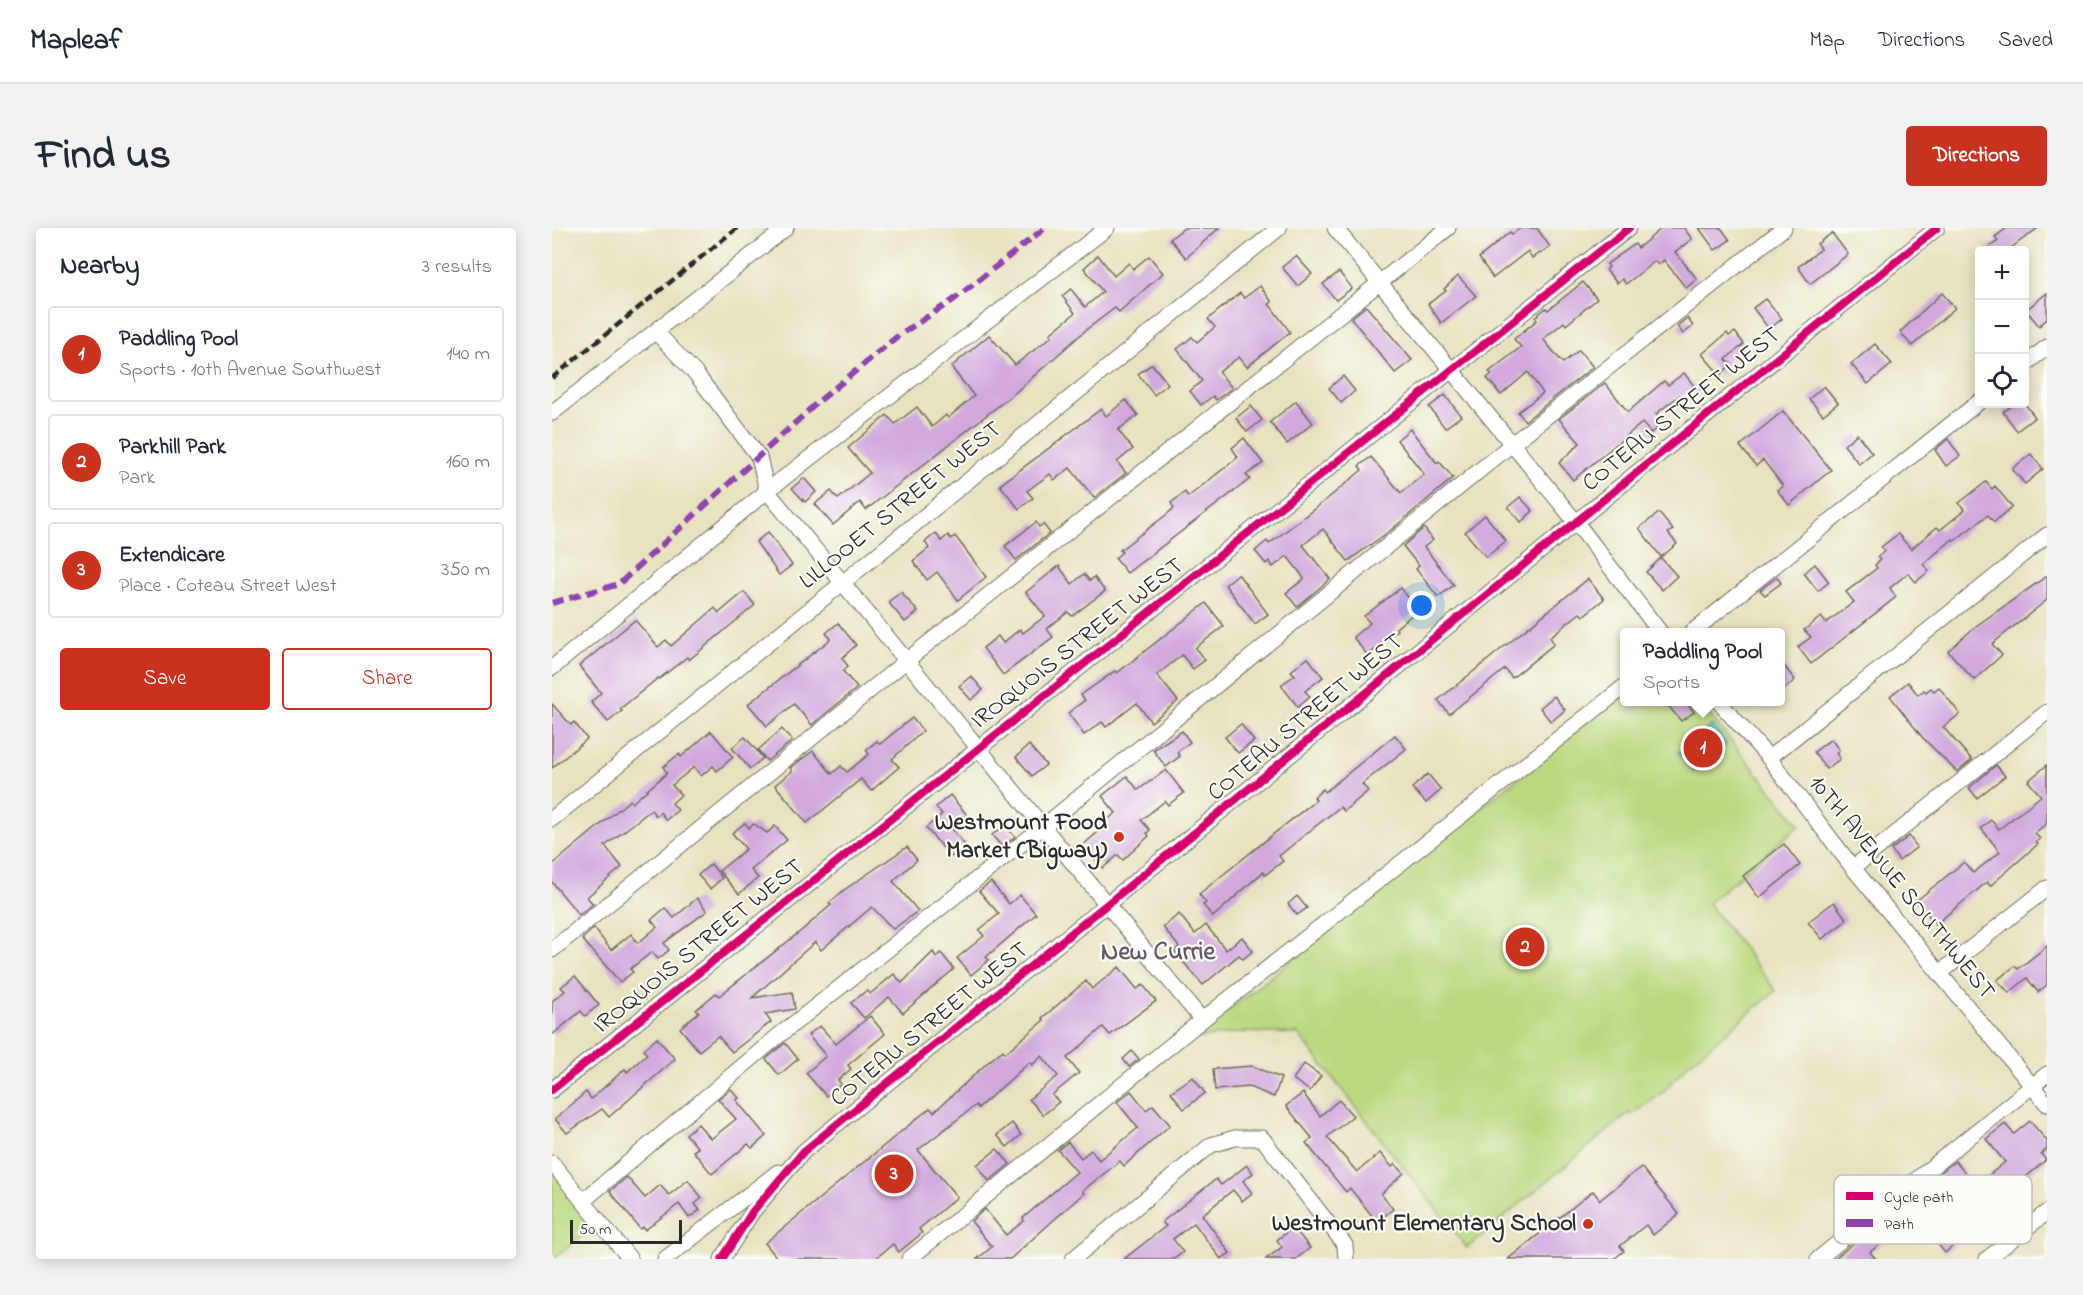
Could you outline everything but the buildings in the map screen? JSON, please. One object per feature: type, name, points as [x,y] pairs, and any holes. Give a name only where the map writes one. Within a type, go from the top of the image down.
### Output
[{"type":"street","points":[[552,413],[786,228]]},
{"type":"street","points":[[552,668],[767,491],[1107,228]]},
{"type":"street","name":"LILLOOET STREET WEST","points":[[552,819],[1279,228]]},
{"type":"street","points":[[1335,228],[1575,521],[1656,628]]},
{"type":"street","points":[[552,950],[906,661],[1448,228]]},
{"type":"street","name":"IROQUOIS STREET WEST","points":[[552,1090],[977,748],[1454,371],[1629,228]]},
{"type":"street","points":[[583,1201],[777,1037],[1044,826],[1512,444],[1784,228]]},
{"type":"street","name":"COTEAU STREET WEST","points":[[722,1259],[753,1211],[804,1151],[1108,906],[1575,521],[1937,228]]},
{"type":"street","points":[[656,332],[696,374],[759,457],[767,491],[1202,1020]]},
{"type":"street","points":[[2029,362],[2047,347]]},
{"type":"street","points":[[1698,628],[1975,405]]},
{"type":"street","points":[[1769,758],[2047,535]]},
{"type":"street","points":[[909,1259],[1202,1020],[1620,690]]},
{"type":"street","name":"10TH AVENUE SOUTHWEST","points":[[1723,706],[1769,758],[1853,868],[1941,972],[2047,1104]]},
{"type":"street","points":[[1853,868],[2047,712]]},
{"type":"street","points":[[1941,972],[2047,888]]},
{"type":"street","points":[[1922,1175],[2047,1074]]},
{"type":"street","points":[[1073,1259],[1211,1145],[1235,1138],[1262,1138],[1345,1245],[1346,1259]]},
{"type":"street","points":[[665,1259],[804,1151]]},
{"type":"street","points":[[552,1163],[630,1259]]},
{"type":"street","points":[[2032,1224],[2047,1212]]},
{"type":"street","points":[[1818,1259],[1837,1244]]},
{"type":"street","points":[[1987,1259],[2006,1244]]},
{"type":"green space","points":[[1620,696],[1620,706],[1702,706],[1800,825],[1708,903],[1776,991],[1689,1063],[1662,1093],[1631,1115],[1629,1113],[1467,1248],[1298,1034],[1244,1032],[1193,1039]]},
{"type":"green space","points":[[552,1166],[598,1222],[554,1259],[552,1259]]},
{"type":"water","points":[[1712,725],[1727,744],[1694,771],[1678,752]]},
{"type":"railway","points":[[552,378],[737,228]]},
{"type":"marked path","points":[[552,603],[619,584],[818,402],[899,335],[952,301],[1045,228]]},
{"type":"cycle path","points":[[552,1090],[1629,228]]},
{"type":"cycle path","points":[[722,1259],[753,1211],[804,1151],[1937,228]]},
{"type":"place","name":"Paddling Pool","points":[[1703,748]]},
{"type":"place","name":"Westmount Food Market (Bigway)","points":[[1119,837]]},
{"type":"place","name":"Parkhill Park","points":[[1525,947]]},
{"type":"place","name":"Extendicare","points":[[894,1174]]},
{"type":"place","name":"Westmount Elementary School","points":[[1588,1224]]},
{"type":"district","name":"New Currie","points":[[1158,953]]}]
